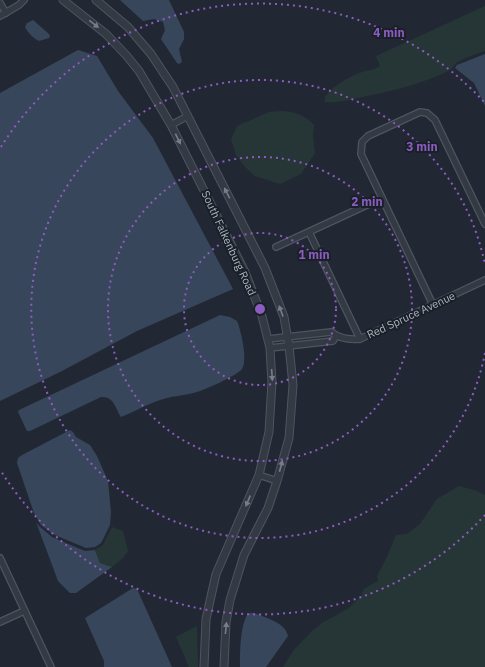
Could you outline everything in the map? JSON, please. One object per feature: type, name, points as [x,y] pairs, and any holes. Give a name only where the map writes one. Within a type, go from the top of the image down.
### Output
[{"type":"street","points":[[5,0],[0,3],[6,13]]},
{"type":"street","points":[[0,16],[24,0]]},
{"type":"street","name":"South Falkenburg Road","points":[[63,0],[106,34],[139,71],[171,125],[246,272],[262,316],[270,348],[272,382],[269,432],[259,474],[216,574],[206,620],[204,667]]},
{"type":"street","name":"South Falkenburg Road","points":[[96,0],[128,27],[151,54],[173,87],[265,268],[284,317],[289,346],[293,386],[289,438],[268,508],[244,555],[230,600],[226,622],[224,667]]},
{"type":"street","points":[[433,305],[361,154],[362,142],[368,136],[420,112],[427,113],[435,120],[485,224]]},
{"type":"street","points":[[171,125],[188,116]]},
{"type":"street","points":[[276,247],[382,198]]},
{"type":"street","points":[[309,232],[360,339]]},
{"type":"street","name":"Red Spruce Avenue","points":[[268,339],[331,332],[336,336],[347,340],[360,339],[485,280]]},
{"type":"street","points":[[319,333],[320,342]]},
{"type":"street","points":[[270,348],[333,341],[336,336]]},
{"type":"street","points":[[259,474],[277,480]]},
{"type":"street","points":[[0,558],[51,667]]},
{"type":"street","points":[[0,622],[24,611]]},
{"type":"shaded area","points":[[485,6],[485,51],[461,60],[452,69],[442,74],[400,89],[336,102],[325,102],[325,97],[328,93],[342,82],[357,74],[380,66],[376,56]]},
{"type":"shaded area","points":[[282,111],[300,115],[314,125],[313,136],[315,153],[301,174],[280,184],[255,176],[245,167],[236,155],[231,139],[237,126],[269,112]]},
{"type":"shaded area","points":[[459,486],[485,495],[485,667],[283,667],[293,651],[313,630],[322,623],[349,608],[361,596],[364,589],[378,581],[377,576],[396,535],[407,534],[420,524],[437,499]]},
{"type":"shaded area","points":[[112,527],[123,531],[128,551],[123,558],[112,567],[100,563],[95,550],[103,545]]},
{"type":"shaded area","points":[[197,626],[198,667],[189,667],[176,637]]},
{"type":"water","points":[[120,0],[169,0],[184,32],[184,39],[179,49],[182,62],[179,64],[177,63],[161,39],[165,30],[163,22],[154,19],[143,21]]},
{"type":"water","points":[[33,20],[49,34],[49,38],[39,41],[29,33],[25,27],[27,23]]},
{"type":"water","points":[[78,50],[97,56],[118,91],[153,138],[233,289],[137,331],[60,372],[0,401],[0,93]]},
{"type":"water","points":[[485,54],[485,106],[474,83],[455,68],[457,65]]},
{"type":"water","points":[[220,315],[230,317],[237,321],[244,352],[244,365],[239,372],[198,392],[160,400],[121,417],[114,403],[109,398],[101,397],[30,431],[27,431],[18,412],[19,410]]},
{"type":"water","points":[[70,430],[76,437],[90,445],[97,456],[108,481],[111,512],[110,525],[101,543],[95,547],[86,548],[53,534],[41,525],[34,513],[17,463],[18,458],[22,455]]},
{"type":"water","points":[[36,522],[52,537],[85,551],[95,550],[100,563],[112,567],[76,593],[70,593],[58,581]]},
{"type":"water","points":[[133,588],[137,589],[172,667],[104,667],[104,661],[85,618]]},
{"type":"water","points":[[254,613],[279,624],[286,631],[288,636],[266,667],[240,667],[240,647],[243,626],[247,615]]}]
